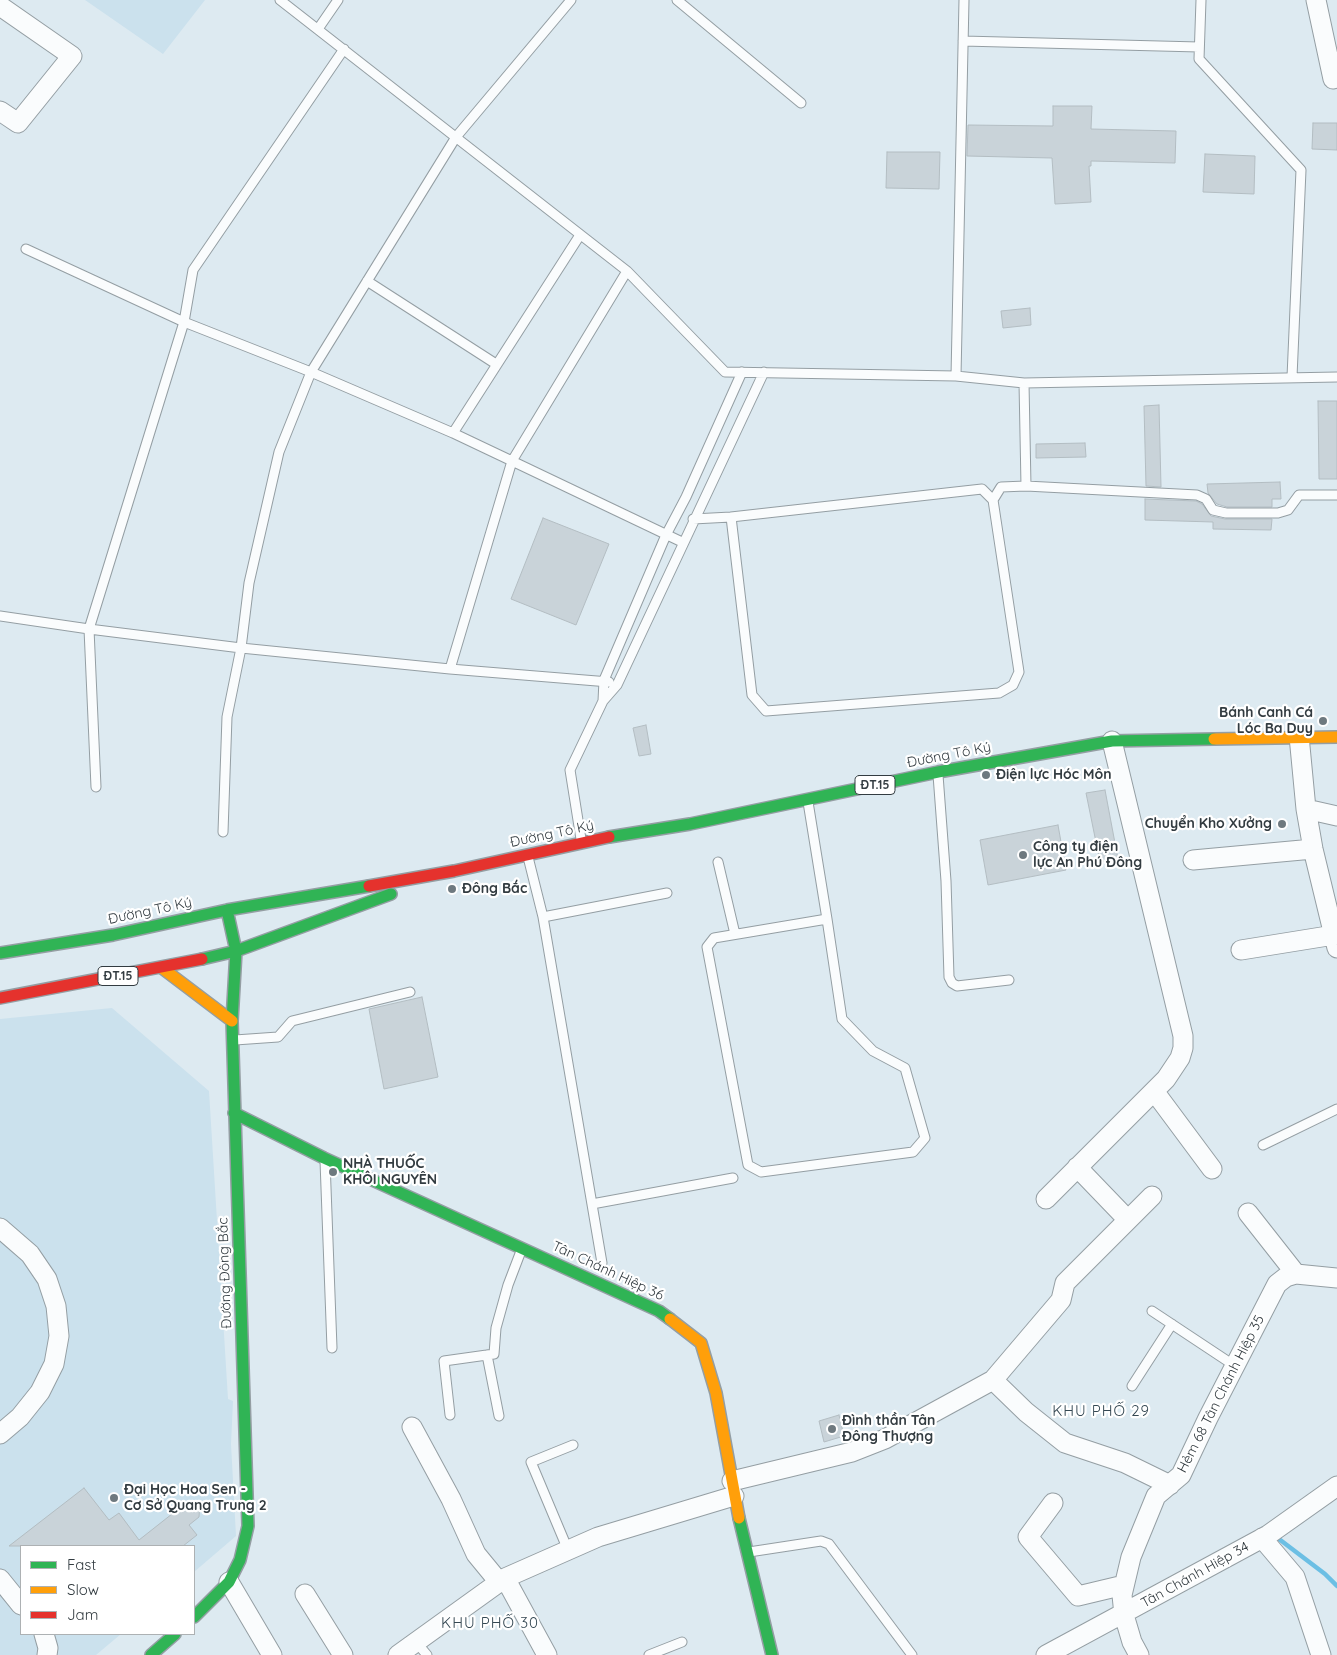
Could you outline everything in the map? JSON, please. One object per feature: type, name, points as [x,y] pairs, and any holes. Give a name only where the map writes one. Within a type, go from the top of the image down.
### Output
[{"type":"main road","name":"Đường Tô Ký","points":[[0,953],[114,935],[227,910],[454,871],[581,842],[690,824],[938,772],[1112,741],[1337,736]]},
{"type":"main road","name":"Đường Tô Ký","points":[[0,998],[162,968],[236,951],[454,871]]},
{"type":"main road","name":"Đường Đông Bắc","points":[[195,1616],[228,1582],[244,1550],[249,1516],[232,1040],[236,951],[227,910]]},
{"type":"main road","points":[[162,968],[232,1020]]},
{"type":"main road","name":"Tân Chánh Hiệp 36","points":[[234,1113],[324,1158],[659,1311],[701,1343],[716,1393],[733,1489],[772,1655]]},
{"type":"main road","points":[[151,1655],[174,1635]]},
{"type":"street","points":[[1316,0],[1333,79]]},
{"type":"street","points":[[0,6],[72,56],[18,123],[0,111]]},
{"type":"street","points":[[1241,950],[1335,941],[1312,849],[1299,736]]},
{"type":"street","points":[[1046,1199],[1154,1091],[1180,1058],[1183,1036],[1112,741]]},
{"type":"street","points":[[1306,809],[1337,816]]},
{"type":"street","points":[[1193,860],[1312,849]]},
{"type":"street","points":[[1154,1091],[1212,1169]]},
{"type":"street","points":[[1077,1168],[1128,1220]]},
{"type":"street","points":[[398,1655],[422,1648],[502,1580],[598,1537],[733,1489],[852,1452],[886,1439],[992,1380],[1061,1300],[1065,1283],[1152,1196]]},
{"type":"street","points":[[1248,1213],[1296,1274],[1337,1278]]},
{"type":"street","points":[[0,1228],[30,1254],[47,1279],[56,1306],[59,1336],[54,1364],[40,1392],[20,1417],[0,1434]]},
{"type":"street","name":"Hẻm 68 Tân Chánh Hiệp 35","points":[[1139,1655],[1132,1642],[1124,1615],[1122,1595],[1131,1557],[1156,1496],[1181,1475],[1270,1294],[1286,1277],[1296,1274]]},
{"type":"street","points":[[992,1380],[1026,1412],[1065,1443],[1124,1463],[1170,1485]]},
{"type":"street","points":[[412,1428],[450,1499],[476,1554],[502,1580],[547,1655]]},
{"type":"street","name":"Tân Chánh Hiệp 34","points":[[1046,1655],[1124,1615],[1262,1538],[1337,1486]]},
{"type":"street","points":[[1053,1503],[1028,1537],[1078,1596],[1124,1585]]},
{"type":"street","points":[[1262,1538],[1295,1577],[1321,1655]]},
{"type":"street","points":[[0,1579],[20,1604]]},
{"type":"street","points":[[228,1582],[272,1655]]},
{"type":"street","points":[[305,1594],[343,1655]]},
{"type":"lane","points":[[280,0],[627,271],[725,372],[956,376],[1024,383],[1337,377]]},
{"type":"lane","points":[[318,29],[338,0]]},
{"type":"lane","points":[[223,832],[227,717],[241,648],[249,583],[279,452],[311,372],[456,137],[570,0]]},
{"type":"lane","points":[[677,0],[801,103]]},
{"type":"lane","points":[[956,376],[964,0]]},
{"type":"lane","points":[[1201,0],[1199,59],[1301,170],[1292,377]]},
{"type":"lane","points":[[963,41],[1200,48]]},
{"type":"lane","points":[[96,786],[89,629],[184,322],[193,270],[344,50]]},
{"type":"lane","points":[[453,433],[580,235]]},
{"type":"lane","points":[[26,249],[184,322],[311,372],[453,433],[682,542]]},
{"type":"lane","points":[[450,670],[512,462],[627,271]]},
{"type":"lane","points":[[367,281],[496,364]]},
{"type":"lane","points":[[603,701],[604,680],[666,535],[686,497],[742,372]]},
{"type":"lane","points":[[581,842],[570,770],[603,701],[617,685],[682,542],[764,372]]},
{"type":"lane","points":[[1024,383],[1026,486]]},
{"type":"lane","points":[[732,517],[752,695],[766,711],[999,693],[1013,685],[1019,672],[994,500],[1001,487],[1026,486],[1197,494],[1206,499],[1213,510],[1226,513],[1278,513],[1288,510],[1299,494],[1337,495]]},
{"type":"lane","points":[[693,519],[732,517],[982,489],[994,500]]},
{"type":"lane","points":[[0,616],[241,648],[450,670],[604,680],[617,685]]},
{"type":"lane","points":[[938,772],[946,881],[949,977],[952,983],[957,986],[1009,980]]},
{"type":"lane","points":[[808,798],[828,919],[842,1019],[872,1051],[905,1068],[925,1138],[913,1152],[761,1172],[748,1165],[707,948],[714,938],[828,919]]},
{"type":"lane","points":[[527,854],[543,917],[602,1263]]},
{"type":"lane","points":[[718,862],[735,934]]},
{"type":"lane","points":[[543,917],[667,893]]},
{"type":"lane","points":[[232,1040],[278,1037],[292,1021],[410,992]]},
{"type":"lane","points":[[1263,1145],[1337,1109]]},
{"type":"lane","points":[[324,1158],[332,1348]]},
{"type":"lane","points":[[592,1204],[733,1178]]},
{"type":"lane","points":[[450,1415],[444,1361],[494,1354],[496,1328],[508,1285],[523,1248]]},
{"type":"lane","points":[[1152,1311],[1235,1366]]},
{"type":"lane","points":[[1132,1386],[1172,1324]]},
{"type":"lane","points":[[487,1355],[499,1416]]},
{"type":"lane","points":[[568,1550],[531,1462],[573,1445]]},
{"type":"lane","points":[[747,1552],[821,1541],[829,1544],[912,1655]]},
{"type":"lane","points":[[650,1655],[682,1642]]},
{"type":"shaded area","points":[[85,0],[205,0],[163,54]]},
{"type":"shaded area","points":[[112,1008],[209,1091],[228,1399],[233,1401],[231,1444],[236,1536],[195,1571],[195,1545],[20,1545],[20,1635],[120,1635],[96,1655],[0,1655],[0,1019]]},
{"type":"building","points":[[1053,106],[1092,106],[1091,129],[1176,131],[1175,163],[1091,161],[1091,166],[1089,166],[1091,202],[1055,204],[1052,158],[967,156],[968,125],[1053,126]]},
{"type":"building","points":[[1313,123],[1337,123],[1337,150],[1312,149]]},
{"type":"building","points":[[887,152],[940,152],[939,189],[886,188]]},
{"type":"building","points":[[1205,154],[1255,156],[1254,194],[1203,192]]},
{"type":"building","points":[[1030,308],[1031,325],[1003,328],[1001,311]]},
{"type":"building","points":[[1318,401],[1337,401],[1337,479],[1319,479]]},
{"type":"building","points":[[1159,405],[1161,487],[1146,486],[1144,406]]},
{"type":"building","points":[[1085,443],[1086,457],[1036,458],[1036,444]]},
{"type":"building","points":[[1280,482],[1281,499],[1272,499],[1272,507],[1227,507],[1217,504],[1208,493],[1207,484]]},
{"type":"building","points":[[1145,499],[1196,501],[1202,504],[1211,516],[1225,519],[1272,519],[1271,530],[1213,529],[1213,522],[1145,520]]},
{"type":"building","points":[[543,518],[609,544],[576,625],[511,599]]},
{"type":"building","points":[[646,725],[651,754],[639,756],[633,728]]},
{"type":"building","points":[[1105,790],[1118,859],[1100,862],[1086,793]]},
{"type":"building","name":"Công ty điện lực An Phú Đông","points":[[1058,825],[1066,870],[988,885],[980,840]]},
{"type":"building","points":[[422,997],[438,1077],[384,1089],[369,1009]]},
{"type":"building","name":"Đình thần Tân Đông Thượng","points":[[839,1415],[844,1436],[824,1442],[819,1421]]},
{"type":"building","points":[[84,1488],[109,1520],[119,1513],[139,1540],[177,1510],[178,1501],[200,1502],[199,1517],[189,1525],[197,1535],[184,1545],[9,1546]]},
{"type":"waterway","points":[[1275,1536],[1325,1574],[1337,1586]]},
{"type":"traffic: fast","points":[[609,837],[690,824],[938,772],[1112,741],[1214,739]]},
{"type":"traffic: fast","points":[[0,953],[113,935],[227,910],[369,886]]},
{"type":"traffic: fast","points":[[202,959],[236,951],[391,894]]},
{"type":"traffic: fast","points":[[195,1616],[229,1582],[240,1560],[248,1526],[232,1021],[236,951],[227,910]]},
{"type":"traffic: fast","points":[[234,1113],[324,1158],[659,1311],[670,1319]]},
{"type":"traffic: fast","points":[[739,1518],[772,1655]]},
{"type":"traffic: fast","points":[[151,1655],[174,1635]]},
{"type":"traffic: slow","points":[[1214,739],[1337,737]]},
{"type":"traffic: slow","points":[[162,968],[232,1021]]},
{"type":"traffic: slow","points":[[670,1319],[701,1343],[716,1393],[739,1518]]},
{"type":"traffic: jam","points":[[369,886],[454,871],[609,837]]},
{"type":"traffic: jam","points":[[0,998],[202,959]]},
{"type":"place","name":"Bánh Canh Cá Lóc Ba Duy","points":[[1323,721]]},
{"type":"place","name":"Điện lực Hóc Môn","points":[[986,775]]},
{"type":"place","name":"Chuyển Kho Xưởng","points":[[1282,824]]},
{"type":"place","name":"Công ty điện lực An Phú Đông","points":[[1023,855]]},
{"type":"place","name":"Đông Bắc","points":[[452,889]]},
{"type":"place","name":"NHÀ THUỐC KHÔI NGUYÊN","points":[[333,1172]]},
{"type":"place","name":"Đình thần Tân Đông Thượng","points":[[832,1429]]},
{"type":"place","name":"Đại Học Hoa Sen - Cơ Sở Quang Trung 2","points":[[114,1498]]},
{"type":"district","name":"KHU PHỐ 29","points":[[1101,1411]]},
{"type":"district","name":"KHU PHỐ 30","points":[[490,1623]]}]
